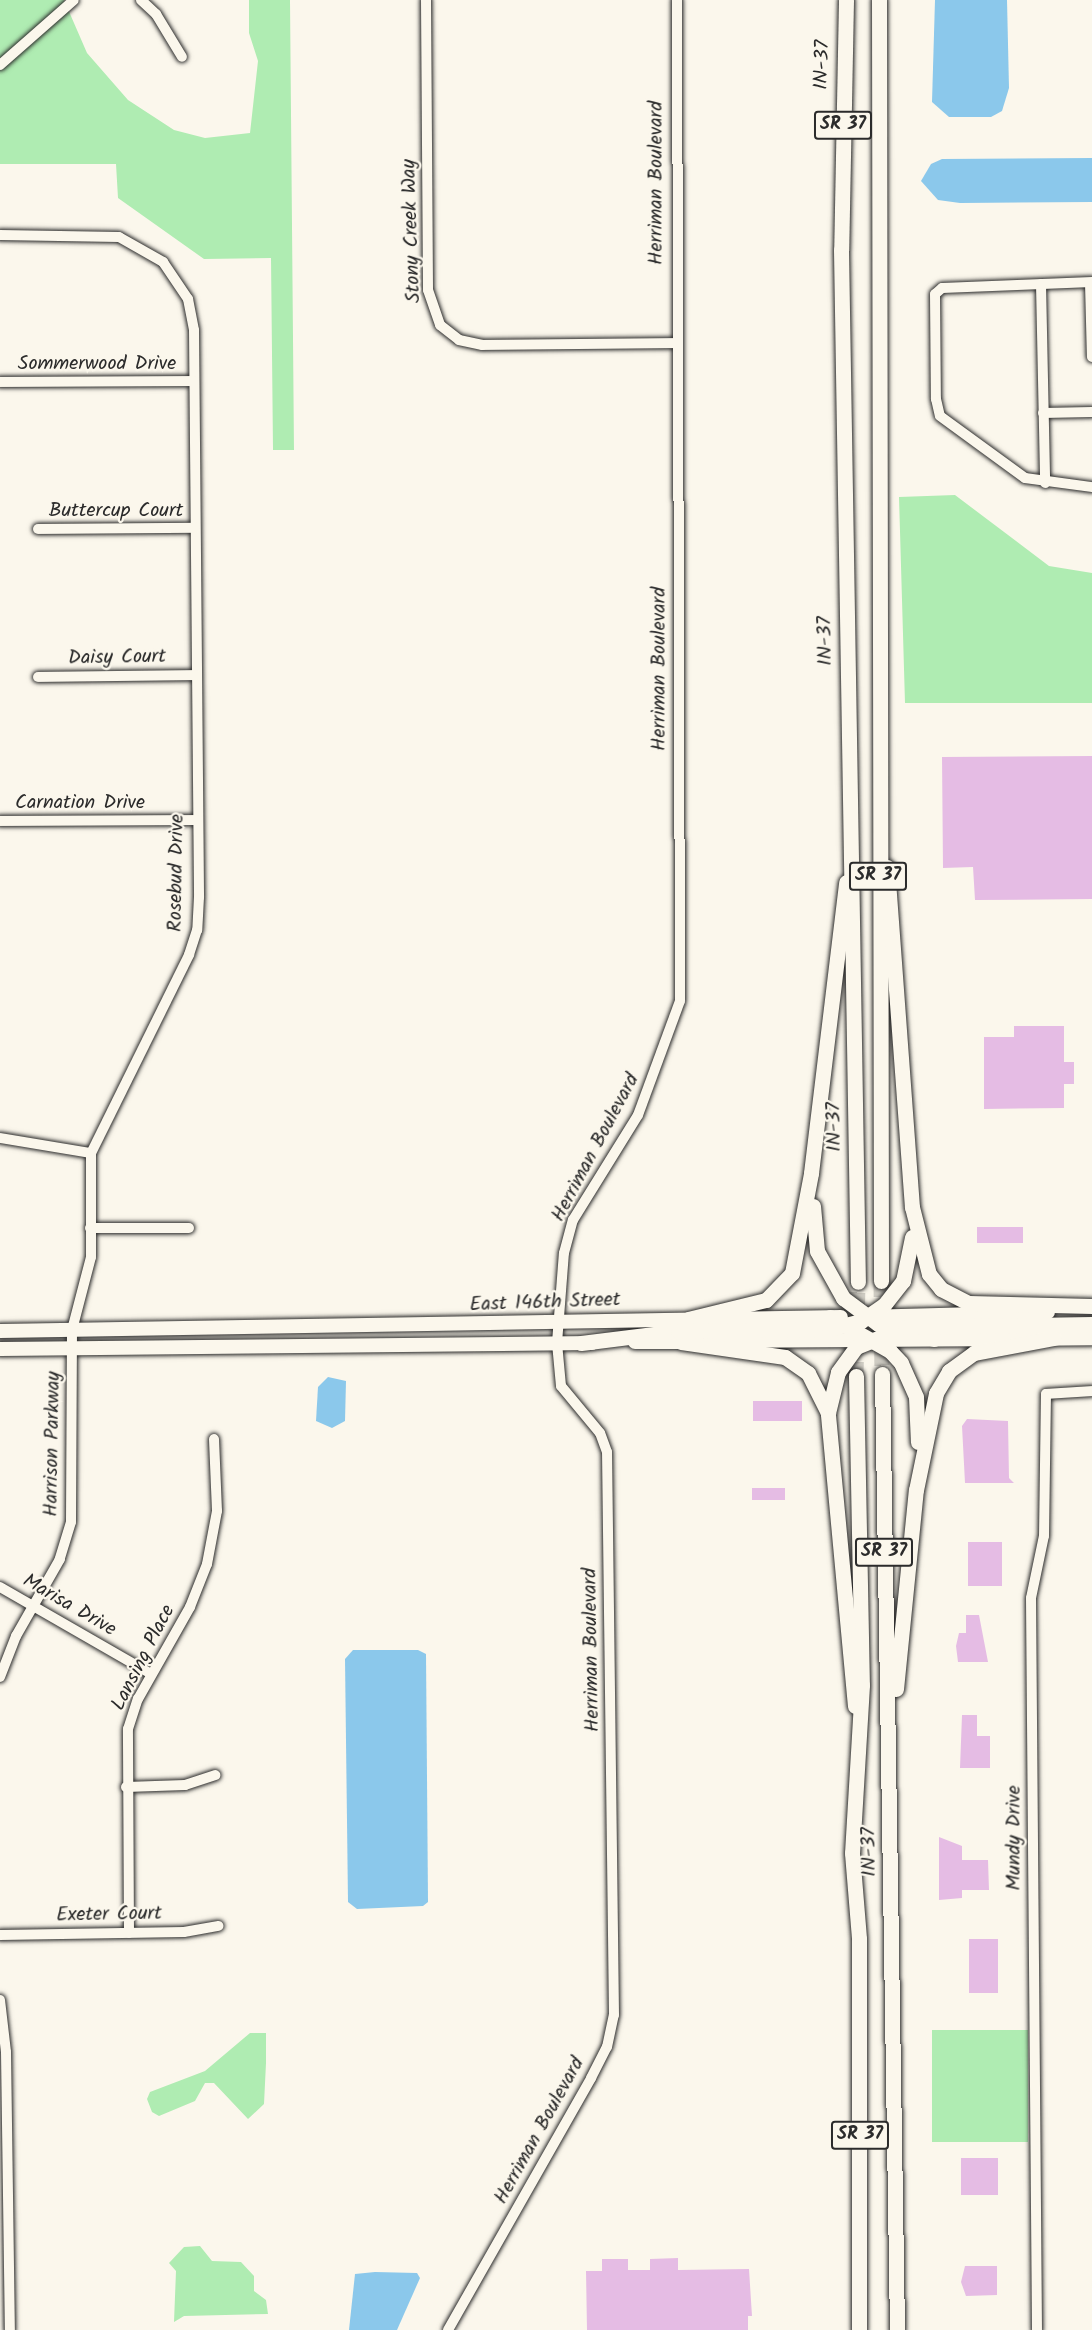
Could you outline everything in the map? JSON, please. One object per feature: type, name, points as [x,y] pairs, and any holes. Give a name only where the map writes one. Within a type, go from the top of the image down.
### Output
[{"type":"highway","name":"IN-37","points":[[846,0],[841,250],[849,853],[854,894],[858,1282]]},
{"type":"highway","name":"SR 37","points":[[879,0],[882,783],[877,825],[881,1281]]},
{"type":"highway","points":[[581,1343],[678,1331],[844,1325],[868,1317],[888,1300],[908,1270],[912,1207],[882,783]]},
{"type":"highway","points":[[688,1319],[743,1308],[777,1293],[798,1257],[811,1173],[849,853]]},
{"type":"highway","points":[[811,1173],[814,1234],[823,1268],[843,1298],[868,1317],[895,1330],[934,1339]]},
{"type":"highway","points":[[912,1207],[929,1274],[952,1296],[977,1304],[1092,1306]]},
{"type":"highway","points":[[830,1317],[901,1363],[916,1397],[916,1490]]},
{"type":"highway","points":[[859,1726],[851,1684],[828,1413],[838,1372],[868,1340],[895,1330],[1092,1324]]},
{"type":"highway","points":[[889,1730],[916,1490],[936,1393],[949,1371],[984,1349],[1054,1338]]},
{"type":"highway","points":[[681,1342],[785,1357],[808,1373],[828,1413]]},
{"type":"highway","name":"IN-37","points":[[882,1374],[897,2330]]},
{"type":"highway","name":"IN-37","points":[[856,1376],[859,1726],[852,1853],[859,1939],[859,2330]]},
{"type":"highway","points":[[896,2276],[905,2330]]},
{"type":"main road","name":"East 146th Street","points":[[0,1348],[72,1339],[688,1319],[1092,1311]]},
{"type":"main road","name":"East 146th Street","points":[[0,1331],[72,1339],[557,1343],[1092,1338]]},
{"type":"street","points":[[0,65],[74,0]]},
{"type":"street","points":[[141,0],[156,14],[182,57]]},
{"type":"street","name":"Stony Creek Way","points":[[426,0],[428,290],[440,325],[459,340],[482,345],[676,344]]},
{"type":"street","name":"Herriman Boulevard","points":[[448,2330],[597,2067],[612,2034],[614,2015],[607,1452],[600,1432],[561,1386],[557,1343],[564,1253],[573,1220],[638,1115],[680,1001],[676,344],[677,0]]},
{"type":"street","name":"Rosebud Drive","points":[[0,235],[106,235],[129,241],[163,262],[182,285],[192,313],[199,897],[194,942],[91,1153],[88,1270],[72,1339]]},
{"type":"street","points":[[1092,357],[1091,282],[937,290],[936,399],[940,416],[1018,474],[1045,483],[1092,487]]},
{"type":"street","points":[[1041,284],[1045,483]]},
{"type":"street","name":"Sommerwood Drive","points":[[0,382],[194,381]]},
{"type":"street","points":[[1043,413],[1092,412]]},
{"type":"street","name":"Buttercup Court","points":[[38,529],[195,528]]},
{"type":"street","name":"Daisy Court","points":[[38,677],[196,675]]},
{"type":"street","name":"Carnation Drive","points":[[0,821],[197,820]]},
{"type":"street","points":[[0,1138],[91,1153]]},
{"type":"street","points":[[90,1228],[189,1228]]},
{"type":"street","name":"Harrison Parkway","points":[[0,1677],[33,1606],[60,1559],[71,1522],[72,1339]]},
{"type":"street","name":"Mundy Drive","points":[[1037,2330],[1031,1598],[1044,1536],[1046,1394],[1092,1391]]},
{"type":"street","name":"Lansing Place","points":[[129,1933],[126,1787],[128,1729],[151,1674],[190,1607],[210,1553],[217,1502],[214,1439]]},
{"type":"street","name":"Marisa Drive","points":[[0,1587],[151,1674]]},
{"type":"street","points":[[126,1787],[185,1785],[215,1775]]},
{"type":"street","name":"Exeter Court","points":[[0,1935],[194,1932],[218,1926]]},
{"type":"street","points":[[0,2000],[10,2330]]},
{"type":"green space","points":[[0,0],[64,0],[87,53],[128,100],[174,130],[205,138],[250,133],[258,61],[249,33],[249,0],[290,0],[294,450],[273,450],[271,258],[204,259],[118,198],[116,164],[0,164]]},
{"type":"green space","points":[[955,495],[1049,566],[1092,573],[1092,703],[905,703],[899,497]]},
{"type":"green space","points":[[932,2030],[1028,2030],[1028,2142],[932,2142]]},
{"type":"green space","points":[[250,2033],[266,2033],[266,2063],[264,2104],[248,2119],[214,2083],[205,2083],[195,2101],[159,2116],[152,2112],[147,2099],[150,2092],[205,2071]]},
{"type":"green space","points":[[200,2246],[212,2261],[241,2262],[254,2276],[254,2291],[266,2300],[268,2314],[184,2316],[174,2322],[176,2271],[169,2263],[184,2247]]},
{"type":"water","points":[[935,0],[1007,0],[1009,88],[1002,111],[991,117],[949,117],[932,102]]},
{"type":"water","points":[[1092,158],[1092,202],[960,203],[938,200],[921,181],[931,164],[942,159]]},
{"type":"water","points":[[328,1377],[346,1381],[345,1421],[332,1428],[316,1421],[318,1387]]},
{"type":"water","points":[[353,1650],[418,1650],[426,1654],[428,1902],[423,1906],[357,1909],[348,1902],[345,1659]]},
{"type":"water","points":[[417,2273],[420,2278],[397,2330],[349,2330],[355,2274]]},
{"type":"building","points":[[1092,756],[1092,899],[975,900],[973,867],[943,868],[942,757]]},
{"type":"building","points":[[1014,1026],[1064,1026],[1064,1062],[1074,1062],[1074,1084],[1064,1084],[1064,1108],[984,1109],[984,1037],[1014,1037]]},
{"type":"building","points":[[977,1227],[1023,1227],[1023,1243],[977,1243]]},
{"type":"building","points":[[753,1401],[802,1401],[802,1421],[753,1421]]},
{"type":"building","points":[[967,1419],[1008,1421],[1009,1478],[1014,1483],[965,1483],[962,1426]]},
{"type":"building","points":[[752,1488],[785,1488],[785,1500],[752,1500]]},
{"type":"building","points":[[968,1542],[1002,1542],[1002,1586],[968,1586]]},
{"type":"building","points":[[966,1615],[979,1615],[988,1662],[958,1662],[956,1646],[959,1633],[966,1633]]},
{"type":"building","points":[[962,1715],[977,1715],[977,1736],[990,1736],[990,1768],[960,1768]]},
{"type":"building","points":[[939,1837],[962,1846],[962,1860],[988,1860],[989,1890],[962,1890],[962,1898],[939,1900]]},
{"type":"building","points":[[969,1939],[998,1939],[998,1993],[969,1993]]},
{"type":"building","points":[[961,2158],[998,2158],[998,2195],[961,2195]]},
{"type":"building","points":[[678,2258],[678,2270],[749,2269],[752,2316],[748,2316],[748,2330],[587,2330],[586,2271],[602,2271],[602,2259],[628,2259],[628,2270],[650,2270],[650,2259]]},
{"type":"building","points":[[965,2266],[997,2266],[997,2295],[966,2296],[961,2282]]},
{"type":"tunnel","points":[[881,1281],[882,1374]]},
{"type":"tunnel","points":[[856,1376],[858,1282]]}]
